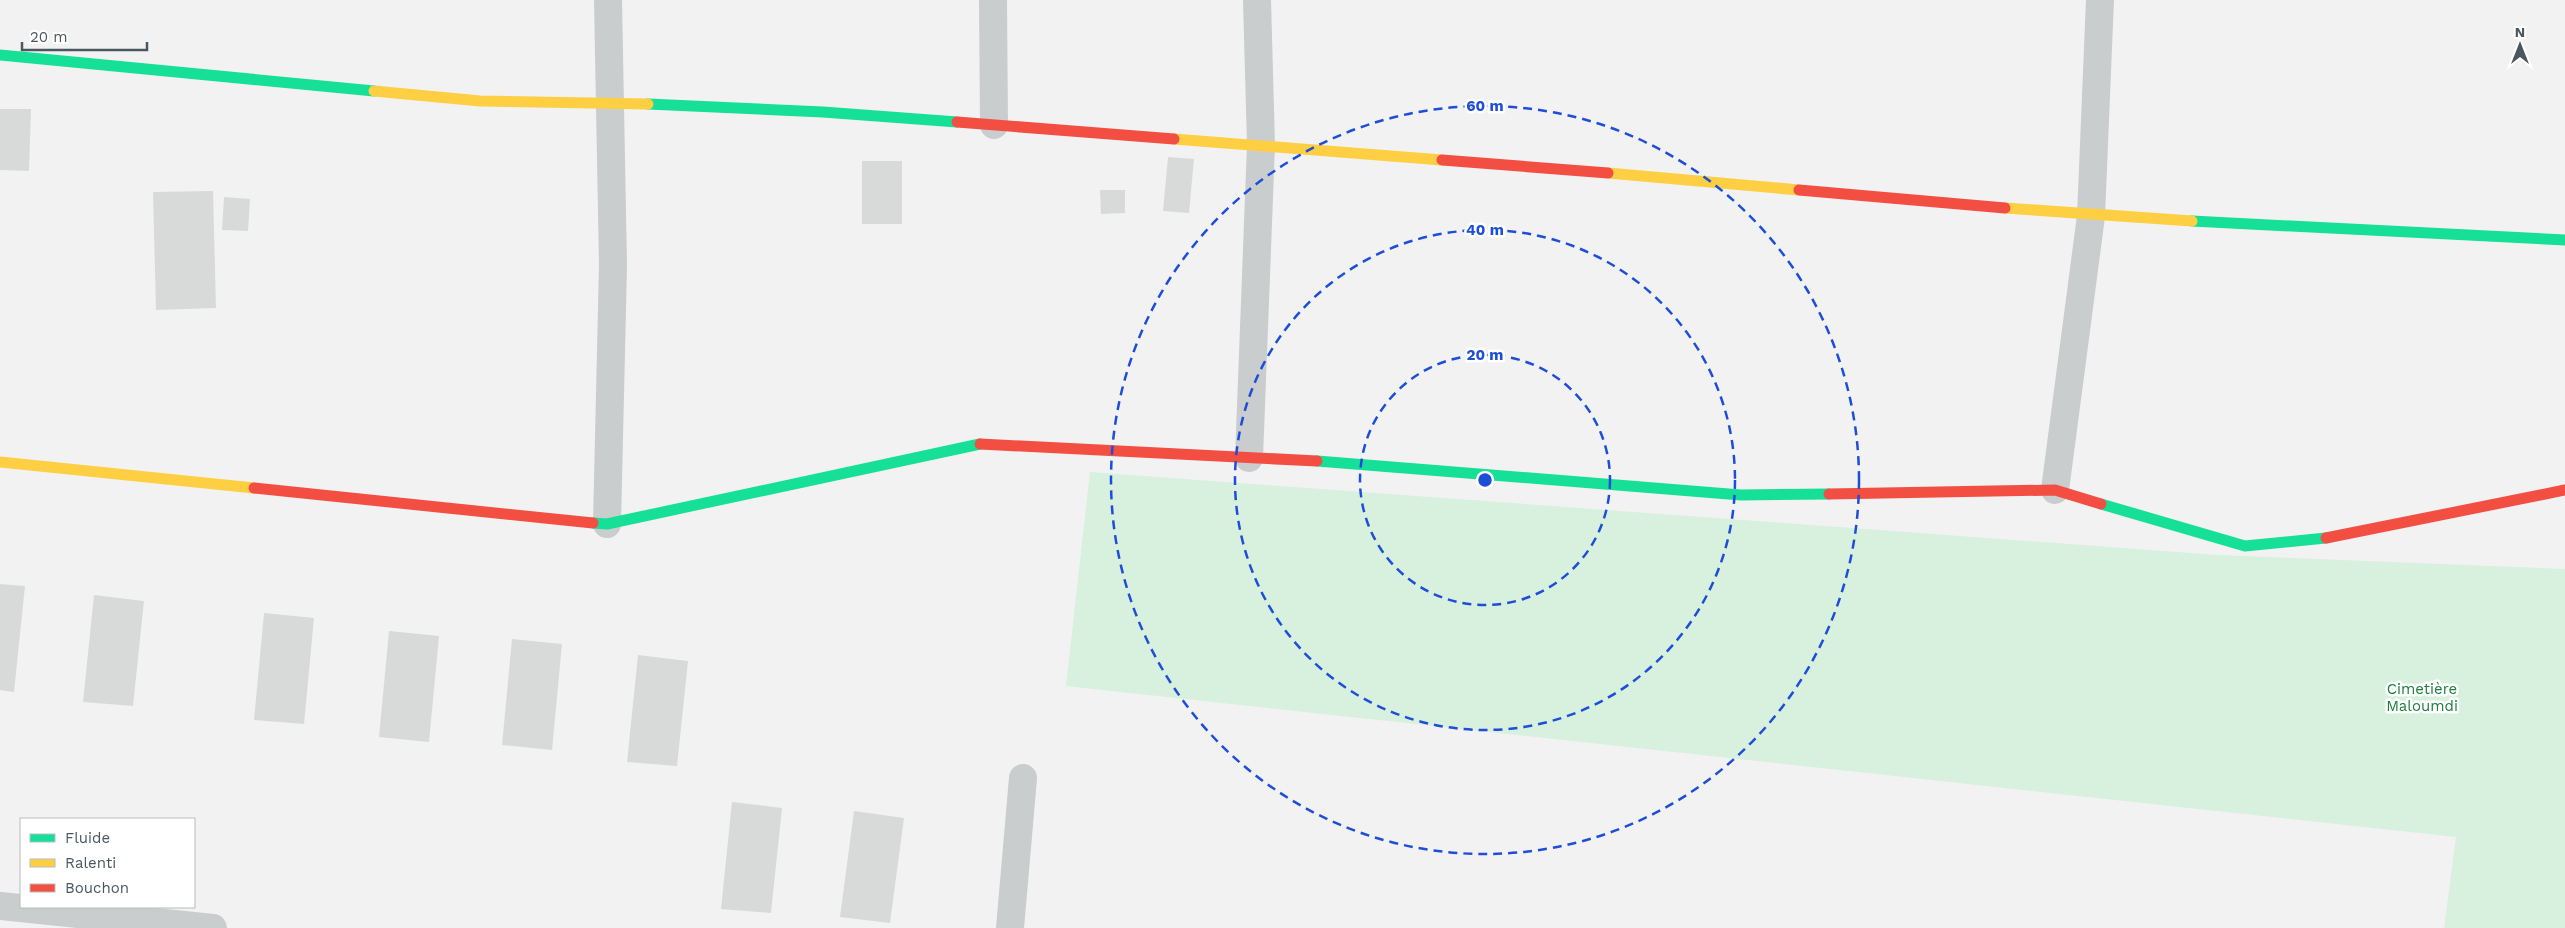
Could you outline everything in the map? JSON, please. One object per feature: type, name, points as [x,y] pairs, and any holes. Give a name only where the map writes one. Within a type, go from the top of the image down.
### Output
[{"type":"street","points":[[607,524],[613,266],[608,0]]},
{"type":"street","points":[[993,0],[994,125]]},
{"type":"street","points":[[1249,458],[1261,145],[1257,0]]},
{"type":"street","points":[[2055,490],[2091,216],[2100,0]]},
{"type":"street","points":[[0,55],[480,101],[609,102],[823,112],[1596,172],[2091,216],[2565,240]]},
{"type":"street","points":[[0,462],[607,524],[980,444],[1249,458],[1741,495],[2055,490],[2245,546],[2310,542],[2565,490]]},
{"type":"street","points":[[1010,928],[1023,778]]},
{"type":"street","points":[[0,906],[213,928]]},
{"type":"green space","name":"Cimetière Maloumdi","points":[[1090,472],[2218,555],[2565,569],[2565,928],[2444,928],[2456,837],[1066,686]]},
{"type":"building","points":[[0,109],[31,109],[29,171],[0,170]]},
{"type":"building","points":[[1168,157],[1194,159],[1189,213],[1163,211]]},
{"type":"building","points":[[862,161],[902,161],[902,224],[862,224]]},
{"type":"building","points":[[1100,190],[1125,190],[1125,213],[1101,214]]},
{"type":"building","points":[[213,191],[216,308],[156,310],[153,192]]},
{"type":"building","points":[[224,197],[250,199],[248,231],[222,230]]},
{"type":"building","points":[[0,584],[25,586],[14,692],[0,690]]},
{"type":"building","points":[[94,595],[144,601],[133,706],[83,702]]},
{"type":"building","points":[[264,613],[314,618],[304,724],[254,720]]},
{"type":"building","points":[[389,631],[439,636],[429,742],[379,737]]},
{"type":"building","points":[[512,639],[562,644],[552,750],[502,745]]},
{"type":"building","points":[[638,655],[688,661],[677,766],[627,762]]},
{"type":"building","points":[[732,802],[782,808],[771,913],[721,909]]},
{"type":"building","points":[[854,811],[904,818],[890,923],[840,917]]},
{"type":"traffic: fast","points":[[0,55],[374,91]]},
{"type":"traffic: fast","points":[[648,104],[823,112],[957,122]]},
{"type":"traffic: fast","points":[[2192,221],[2565,240]]},
{"type":"traffic: fast","points":[[593,523],[607,524],[980,444]]},
{"type":"traffic: fast","points":[[1317,461],[1741,495],[1829,494]]},
{"type":"traffic: fast","points":[[2101,504],[2245,546],[2326,538]]},
{"type":"traffic: slow","points":[[374,91],[480,101],[648,104]]},
{"type":"traffic: slow","points":[[1174,139],[1442,160]]},
{"type":"traffic: slow","points":[[1608,173],[1799,190]]},
{"type":"traffic: slow","points":[[2005,208],[2192,221]]},
{"type":"traffic: slow","points":[[0,462],[254,488]]},
{"type":"traffic: jam","points":[[957,122],[1174,139]]},
{"type":"traffic: jam","points":[[1442,160],[1608,173]]},
{"type":"traffic: jam","points":[[1799,190],[2005,208]]},
{"type":"traffic: jam","points":[[980,444],[1317,461]]},
{"type":"traffic: jam","points":[[254,488],[593,523]]},
{"type":"traffic: jam","points":[[1829,494],[2055,490],[2101,504]]},
{"type":"traffic: jam","points":[[2326,538],[2565,490]]}]
